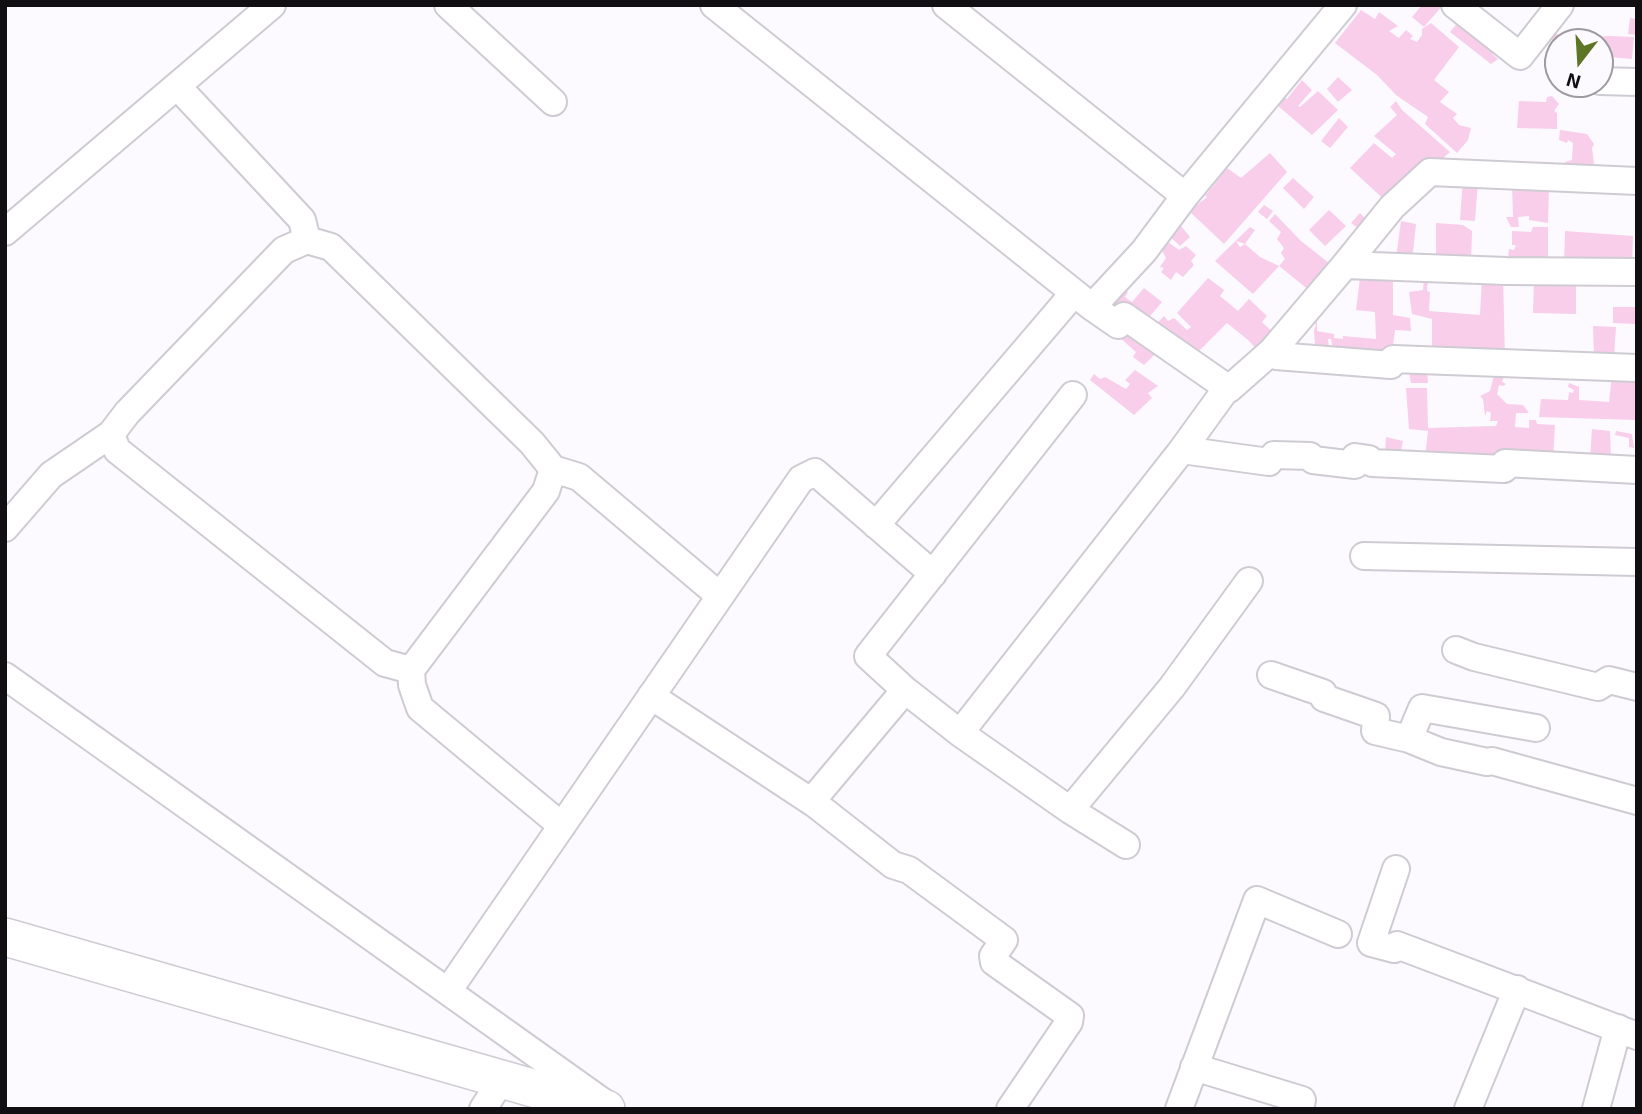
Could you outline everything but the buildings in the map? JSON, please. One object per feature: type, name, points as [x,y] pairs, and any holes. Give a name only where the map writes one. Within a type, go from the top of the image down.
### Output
[{"type":"main road","points":[[5,937],[492,1094],[606,1109]]},
{"type":"street","points":[[5,232],[272,5]]},
{"type":"street","points":[[448,5],[553,102]]},
{"type":"street","points":[[714,5],[1083,300],[1118,325],[1124,317],[1227,388]]},
{"type":"street","points":[[946,5],[1185,196]]},
{"type":"street","points":[[876,525],[1083,300],[1144,251],[1185,196],[1343,5]]},
{"type":"street","points":[[1455,5],[1520,55],[1560,5]]},
{"type":"street","points":[[1614,81],[1637,82]]},
{"type":"street","points":[[177,86],[302,220],[307,240]]},
{"type":"street","points":[[960,733],[1182,450],[1227,388],[1272,351],[1392,207],[1430,172],[1637,181]]},
{"type":"street","points":[[5,528],[15,513],[51,475],[111,434],[127,413],[284,250],[307,240],[331,247],[531,443],[552,469],[579,477],[720,596]]},
{"type":"street","points":[[1345,265],[1506,271],[1637,272]]},
{"type":"street","points":[[1272,351],[1276,356],[1391,365],[1393,359],[1637,368]]},
{"type":"street","points":[[1073,395],[869,656],[905,690],[960,733],[1070,810],[1126,845]]},
{"type":"street","points":[[111,434],[117,450],[385,663],[411,670]]},
{"type":"street","points":[[1182,450],[1269,462],[1274,455],[1286,455],[1310,456],[1313,460],[1355,465],[1356,457],[1369,459],[1372,463],[1504,469],[1504,463],[1637,470]]},
{"type":"street","points":[[552,469],[546,491],[411,670],[412,685],[420,708],[562,826]]},
{"type":"street","points":[[448,991],[801,479],[815,472],[933,574]]},
{"type":"street","points":[[1364,556],[1637,562]]},
{"type":"street","points":[[1070,810],[1172,687],[1249,581]]},
{"type":"street","points":[[1456,650],[1474,657],[1598,687],[1609,680],[1637,687]]},
{"type":"street","points":[[1271,675],[1324,693],[1324,698],[1376,716],[1375,731],[1414,729],[1441,752],[1492,761],[1637,801]]},
{"type":"street","points":[[5,676],[613,1109]]},
{"type":"street","points":[[815,804],[815,797],[905,690]]},
{"type":"street","points":[[651,696],[815,804],[893,865],[909,870],[1004,940],[993,956],[994,962],[1070,1016],[1069,1022],[1010,1109]]},
{"type":"street","points":[[1414,729],[1422,708],[1536,729]]},
{"type":"street","points":[[1396,869],[1371,943],[1394,949],[1397,945],[1627,1032],[1597,1109]]},
{"type":"street","points":[[1178,1109],[1257,900],[1338,934]]},
{"type":"street","points":[[1468,1109],[1517,989]]},
{"type":"street","points":[[1194,1067],[1303,1100],[1300,1109]]}]
